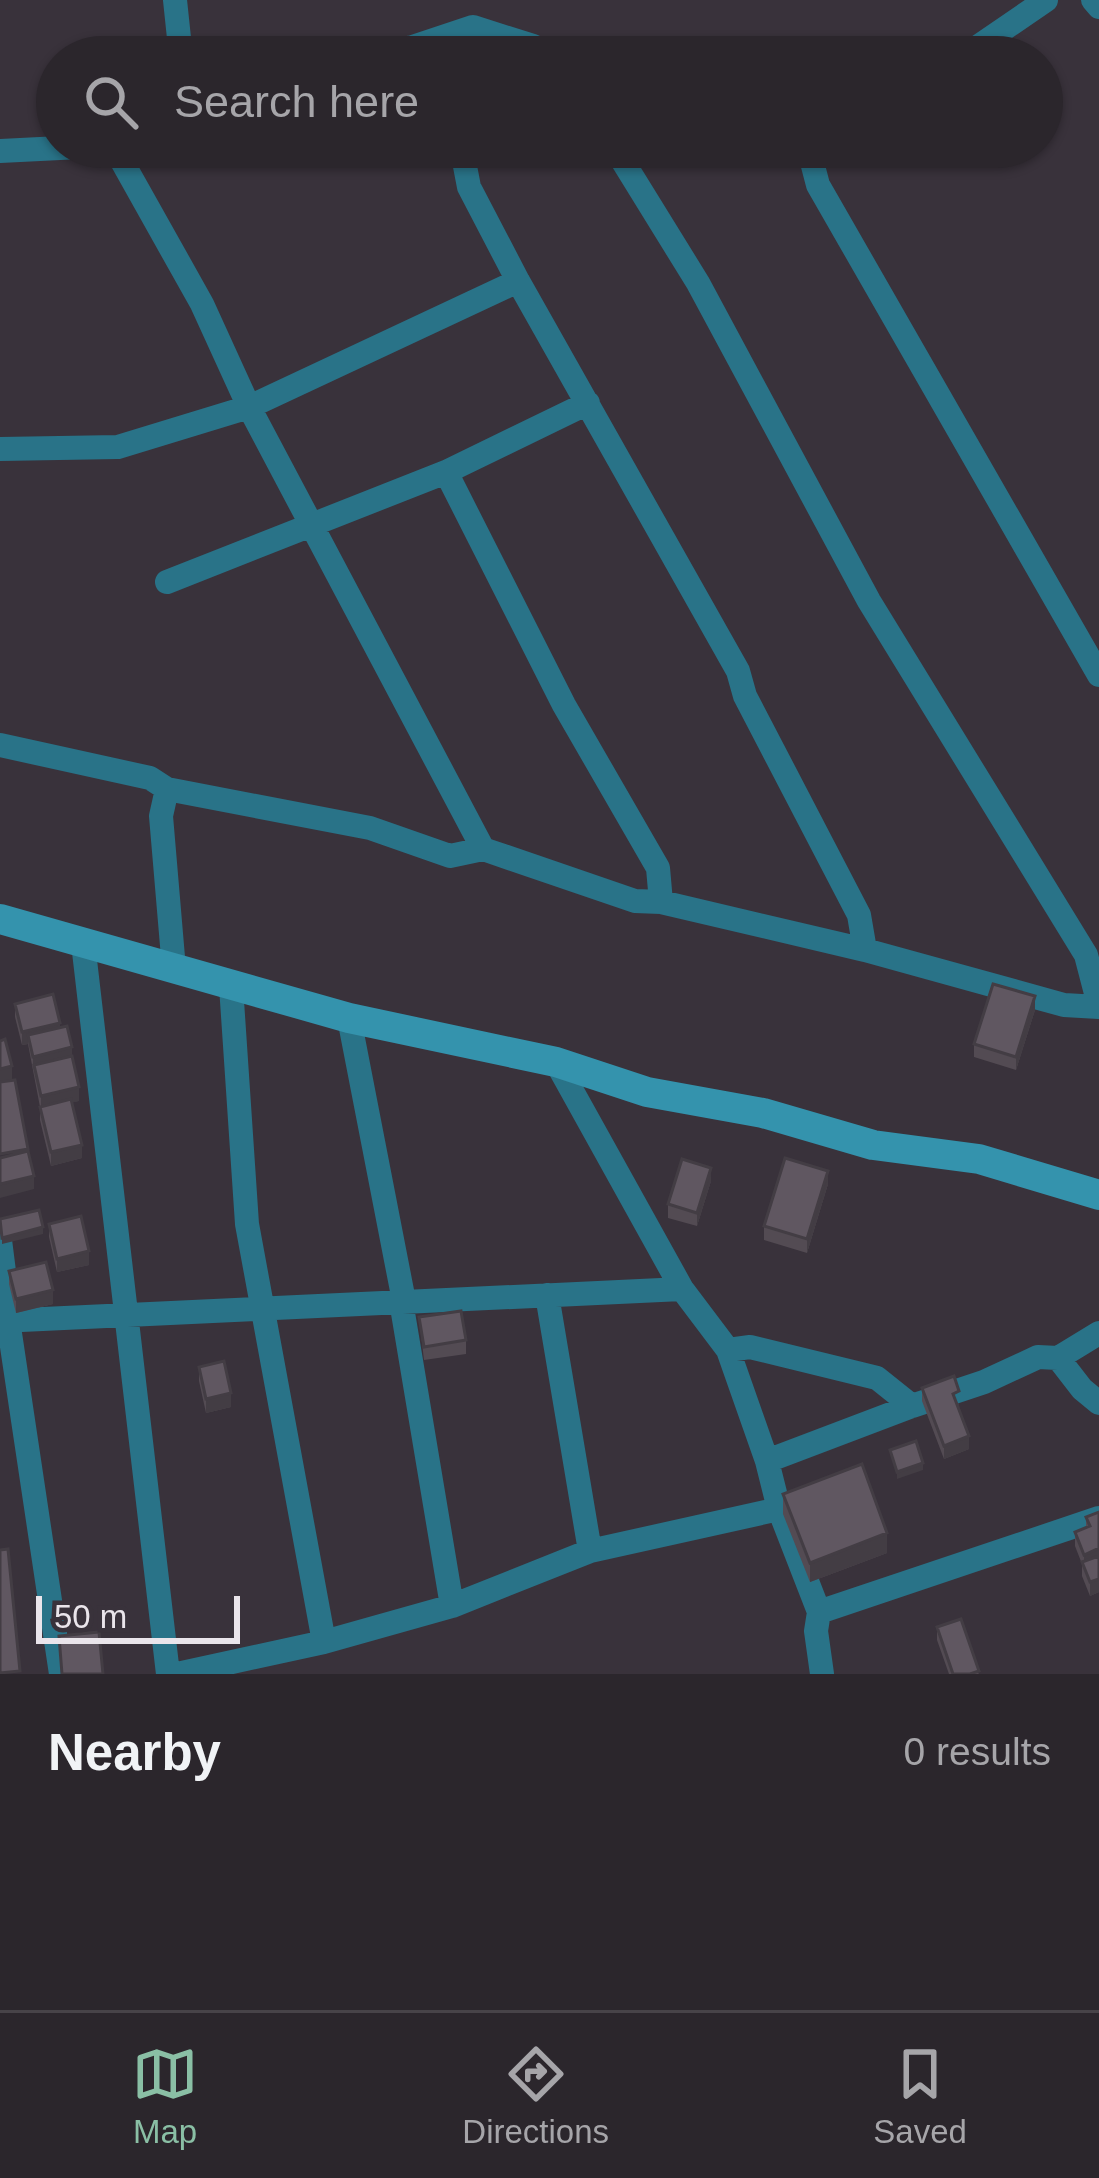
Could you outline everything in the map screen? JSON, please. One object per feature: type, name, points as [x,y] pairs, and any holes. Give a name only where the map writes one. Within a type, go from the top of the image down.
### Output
[{"type":"street","points":[[175,0],[179,36]]},
{"type":"street","points":[[994,36],[1046,0]]},
{"type":"street","points":[[1093,0],[1099,7]]},
{"type":"street","points":[[452,36],[473,27],[501,36]]},
{"type":"street","points":[[0,151],[36,149]]},
{"type":"street","points":[[126,168],[202,304],[249,407],[483,849]]},
{"type":"street","points":[[465,168],[469,187],[518,281],[738,671],[745,696],[860,915],[865,950]]},
{"type":"street","points":[[0,745],[150,778],[167,789],[370,828],[450,856],[483,849],[635,901],[661,902],[865,950],[1064,1005],[1099,1006],[1086,955],[869,602],[698,284],[627,168]]},
{"type":"street","points":[[814,168],[818,185],[1099,675]]},
{"type":"street","points":[[0,449],[118,447],[249,407],[518,281]]},
{"type":"street","points":[[167,582],[446,472],[588,403]]},
{"type":"street","points":[[446,472],[564,705],[658,868],[661,902]]},
{"type":"street","points":[[167,789],[161,816],[174,969]]},
{"type":"street","points":[[0,919],[349,1018],[556,1063],[647,1092],[763,1113],[873,1145],[979,1159],[1099,1195]]},
{"type":"street","points":[[83,943],[172,1674],[324,1642],[452,1606],[590,1551],[779,1509]]},
{"type":"street","points":[[231,986],[248,1224],[324,1642]]},
{"type":"street","points":[[349,1018],[404,1301],[452,1606]]},
{"type":"street","points":[[556,1063],[682,1288],[728,1350],[779,1509],[819,1612],[815,1631],[822,1674]]},
{"type":"street","points":[[0,1240],[10,1319],[4,1320]]},
{"type":"street","points":[[4,1320],[682,1288]]},
{"type":"street","points":[[547,1295],[590,1551]]},
{"type":"street","points":[[4,1320],[61,1674]]},
{"type":"street","points":[[766,1461],[1038,1358],[1058,1358],[1099,1333]]},
{"type":"street","points":[[728,1350],[750,1347],[877,1378],[912,1406]]},
{"type":"street","points":[[1058,1358],[1099,1402]]},
{"type":"street","points":[[819,1612],[1099,1518]]},
{"type":"building","points":[[993,984],[1035,996],[1016,1057],[974,1044]]},
{"type":"building","points":[[53,994],[60,1023],[22,1032],[15,1004]]},
{"type":"building","points":[[67,1026],[72,1047],[33,1057],[28,1035]]},
{"type":"building","points":[[5,1039],[12,1066],[0,1069],[0,1041]]},
{"type":"building","points":[[72,1056],[79,1087],[41,1096],[34,1065]]},
{"type":"building","points":[[15,1080],[28,1149],[0,1154],[0,1082]]},
{"type":"building","points":[[71,1099],[82,1145],[51,1152],[40,1107]]},
{"type":"building","points":[[28,1151],[34,1176],[0,1184],[0,1158]]},
{"type":"building","points":[[785,1158],[828,1171],[807,1239],[764,1226]]},
{"type":"building","points":[[682,1159],[711,1168],[697,1213],[668,1204]]},
{"type":"building","points":[[39,1210],[43,1227],[2,1238],[0,1219]]},
{"type":"building","points":[[81,1216],[89,1251],[57,1259],[49,1224]]},
{"type":"building","points":[[46,1262],[53,1290],[16,1299],[9,1271]]},
{"type":"building","points":[[461,1311],[466,1340],[424,1347],[419,1317]]},
{"type":"building","points":[[224,1361],[231,1393],[206,1399],[199,1367]]},
{"type":"building","points":[[954,1376],[959,1391],[953,1394],[969,1436],[944,1446],[922,1388]]},
{"type":"building","points":[[916,1441],[923,1463],[897,1472],[890,1450]]},
{"type":"building","points":[[862,1464],[887,1533],[810,1563],[783,1494]]},
{"type":"building","points":[[1099,1512],[1099,1548],[1084,1555],[1075,1532],[1090,1526],[1086,1517]]},
{"type":"building","points":[[8,1549],[20,1671],[0,1673],[0,1550]]},
{"type":"building","points":[[1099,1556],[1099,1579],[1090,1582],[1082,1562]]},
{"type":"building","points":[[961,1619],[979,1671],[970,1674],[953,1674],[937,1627]]},
{"type":"building","points":[[99,1632],[103,1674],[62,1674],[59,1636]]}]
